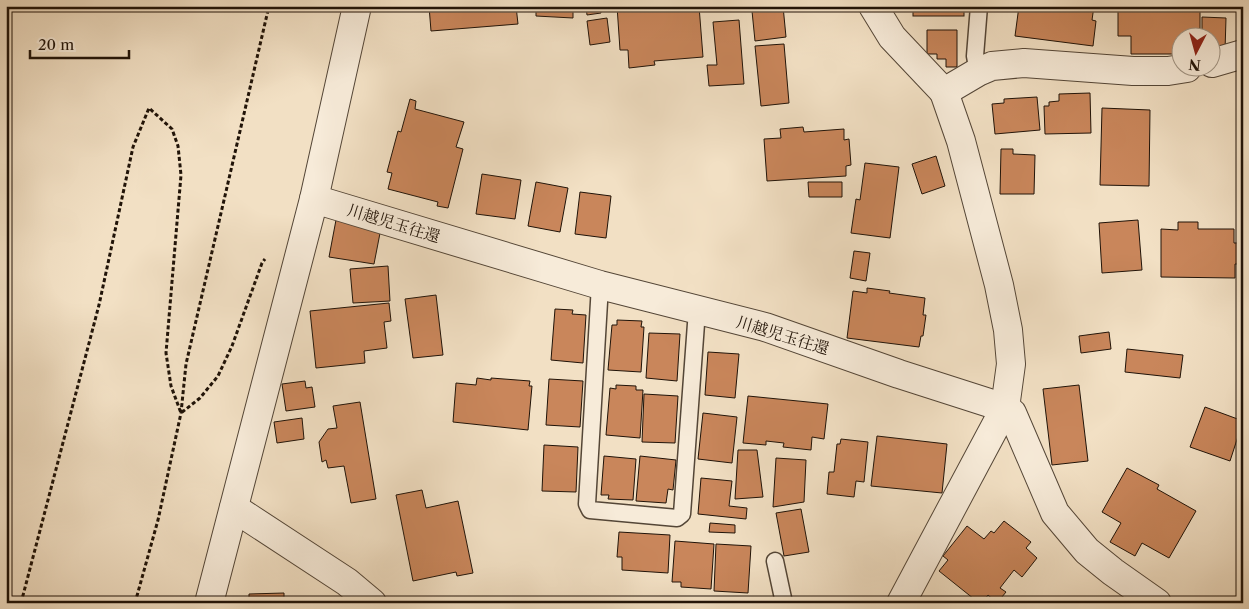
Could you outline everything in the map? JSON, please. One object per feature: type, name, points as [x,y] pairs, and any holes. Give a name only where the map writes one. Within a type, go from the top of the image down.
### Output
[{"type":"street","points":[[209,603],[314,199],[357,6]]},
{"type":"street","points":[[873,6],[892,37],[944,92],[961,141],[983,223],[1008,330],[1011,364],[1005,408],[901,603]]},
{"type":"street","points":[[1222,60],[1243,54]]},
{"type":"street","points":[[944,92],[992,66],[1024,63],[1133,71],[1172,70]]},
{"type":"street","name":"川越児玉往還","points":[[314,199],[600,285],[765,327],[899,374],[1005,408]]},
{"type":"street","points":[[1005,408],[1012,413],[1055,513],[1087,551],[1151,601]]},
{"type":"street","points":[[234,508],[347,582],[372,603]]},
{"type":"lane","points":[[978,72],[975,56],[979,6]]},
{"type":"lane","points":[[600,285],[587,504],[590,510],[677,518],[682,514],[697,310]]},
{"type":"lane","points":[[775,561],[784,603]]},
{"type":"path","points":[[135,603],[158,520],[181,412],[186,364],[269,6]]},
{"type":"path","points":[[21,603],[99,305],[133,147],[149,108],[172,129],[178,146],[181,175],[166,354],[171,386],[181,412]]},
{"type":"path","points":[[181,412],[200,398],[218,376],[232,346],[262,264],[267,256]]},
{"type":"building","points":[[429,6],[516,6],[518,24],[431,31]]},
{"type":"building","points":[[536,6],[573,6],[573,18],[536,16]]},
{"type":"building","points":[[586,6],[600,6],[601,13],[587,15]]},
{"type":"building","points":[[617,6],[659,6],[659,9],[699,6],[703,57],[654,61],[655,65],[629,68],[628,50],[620,50]]},
{"type":"building","points":[[753,6],[783,6],[786,37],[755,41]]},
{"type":"building","points":[[913,6],[964,6],[964,16],[913,16]]},
{"type":"building","points":[[1019,6],[1094,6],[1092,20],[1096,21],[1093,46],[1015,36]]},
{"type":"building","points":[[1118,6],[1200,7],[1200,28],[1172,28],[1172,54],[1131,54],[1131,36],[1118,36]]},
{"type":"building","points":[[1202,17],[1226,18],[1225,51],[1222,51],[1222,28],[1202,28]]},
{"type":"building","points":[[607,18],[610,42],[590,45],[587,21]]},
{"type":"building","points":[[739,20],[744,84],[709,86],[707,65],[717,65],[713,22]]},
{"type":"building","points":[[927,30],[957,30],[957,67],[946,67],[946,59],[937,59],[937,54],[927,54]]},
{"type":"building","points":[[784,44],[789,103],[761,106],[755,46]]},
{"type":"building","points":[[1090,93],[1091,133],[1045,134],[1044,106],[1049,106],[1049,102],[1059,101],[1059,94]]},
{"type":"building","points":[[1037,97],[1040,130],[995,134],[992,104],[1004,103],[1004,99]]},
{"type":"building","points":[[410,99],[416,101],[415,109],[464,122],[456,147],[463,149],[448,208],[437,206],[438,202],[388,189],[392,173],[387,172],[398,131],[401,132]]},
{"type":"building","points":[[1102,108],[1150,110],[1149,186],[1100,185]]},
{"type":"building","points":[[803,127],[804,132],[844,129],[844,140],[849,139],[851,165],[846,166],[846,176],[767,181],[764,139],[781,138],[780,129]]},
{"type":"building","points":[[1001,149],[1013,149],[1013,154],[1035,155],[1034,194],[1000,194]]},
{"type":"building","points":[[936,156],[945,186],[922,194],[912,164]]},
{"type":"building","points":[[865,163],[899,167],[890,238],[851,233],[856,199],[860,200]]},
{"type":"building","points":[[482,174],[521,180],[515,219],[476,214]]},
{"type":"building","points":[[536,182],[568,188],[560,232],[528,226]]},
{"type":"building","points":[[808,182],[842,182],[842,197],[809,197]]},
{"type":"building","points":[[580,192],[611,196],[606,238],[575,234]]},
{"type":"building","points":[[336,220],[381,228],[374,264],[329,257]]},
{"type":"building","points":[[1138,220],[1142,270],[1102,273],[1099,223]]},
{"type":"building","points":[[1178,222],[1198,222],[1198,229],[1234,229],[1234,243],[1240,243],[1240,264],[1235,264],[1235,278],[1161,277],[1161,229],[1178,230]]},
{"type":"building","points":[[854,251],[870,253],[866,281],[850,278]]},
{"type":"building","points":[[388,266],[390,301],[353,303],[350,269]]},
{"type":"building","points":[[867,288],[925,298],[923,315],[926,315],[923,336],[921,336],[919,347],[847,338],[853,291],[867,293]]},
{"type":"building","points":[[436,295],[443,355],[413,358],[405,299]]},
{"type":"building","points":[[389,303],[391,321],[384,322],[387,348],[364,351],[365,363],[316,368],[310,311]]},
{"type":"building","points":[[555,309],[573,310],[572,314],[586,315],[583,363],[551,360]]},
{"type":"building","points":[[617,320],[642,321],[641,327],[644,327],[641,372],[608,370],[612,325],[617,325]]},
{"type":"building","points":[[1109,332],[1111,349],[1081,353],[1079,336]]},
{"type":"building","points":[[649,333],[680,334],[677,381],[646,378]]},
{"type":"building","points":[[1127,349],[1183,355],[1180,378],[1125,372]]},
{"type":"building","points":[[708,352],[739,354],[735,398],[705,395]]},
{"type":"building","points":[[477,378],[530,381],[529,386],[532,386],[528,430],[453,422],[456,383],[476,385]]},
{"type":"building","points":[[549,379],[583,381],[580,427],[546,425]]},
{"type":"building","points":[[305,381],[306,388],[312,387],[315,407],[286,411],[282,384]]},
{"type":"building","points":[[616,385],[636,386],[636,390],[643,390],[640,438],[606,435],[610,388],[616,389]]},
{"type":"building","points":[[1079,385],[1088,461],[1052,465],[1043,389]]},
{"type":"building","points":[[644,394],[678,396],[675,443],[642,442]]},
{"type":"building","points":[[748,396],[828,404],[824,439],[812,437],[811,450],[783,447],[784,443],[766,441],[766,445],[743,443]]},
{"type":"building","points":[[360,402],[376,499],[351,503],[344,466],[328,468],[326,460],[322,462],[319,442],[328,429],[337,428],[333,406]]},
{"type":"building","points":[[1205,407],[1243,421],[1230,461],[1190,447]]},
{"type":"building","points":[[703,413],[737,417],[732,463],[698,459]]},
{"type":"building","points":[[302,418],[304,439],[277,443],[274,422]]},
{"type":"building","points":[[877,436],[947,444],[942,493],[871,486]]},
{"type":"building","points":[[841,439],[868,442],[864,482],[856,481],[854,497],[827,494],[829,472],[834,472],[837,444],[840,444]]},
{"type":"building","points":[[544,445],[578,447],[576,492],[542,491]]},
{"type":"building","points":[[738,450],[757,450],[763,497],[735,499]]},
{"type":"building","points":[[604,456],[636,459],[633,500],[608,499],[609,495],[601,495]]},
{"type":"building","points":[[640,456],[676,460],[673,490],[668,489],[666,503],[636,501]]},
{"type":"building","points":[[776,458],[806,460],[804,502],[773,507]]},
{"type":"building","points":[[1127,468],[1159,485],[1157,489],[1196,511],[1169,558],[1142,543],[1135,556],[1110,542],[1121,523],[1102,512]]},
{"type":"building","points":[[701,478],[732,481],[729,506],[747,508],[746,519],[698,514]]},
{"type":"building","points":[[422,490],[426,508],[458,501],[473,573],[457,576],[456,572],[413,581],[396,495]]},
{"type":"building","points":[[801,509],[809,552],[784,556],[776,513]]},
{"type":"building","points":[[1004,521],[1031,542],[1026,548],[1037,558],[1022,577],[1014,570],[1000,588],[1006,592],[997,603],[988,595],[982,603],[979,603],[939,571],[948,560],[943,556],[967,526],[984,539],[991,531],[994,533]]},
{"type":"building","points":[[710,523],[735,525],[735,533],[709,532]]},
{"type":"building","points":[[619,532],[670,535],[668,573],[622,570],[622,557],[617,557]]},
{"type":"building","points":[[675,541],[714,544],[711,589],[681,587],[681,582],[672,582]]},
{"type":"building","points":[[716,544],[751,546],[748,593],[714,591]]},
{"type":"building","points":[[284,593],[284,603],[249,603],[249,594]]}]
